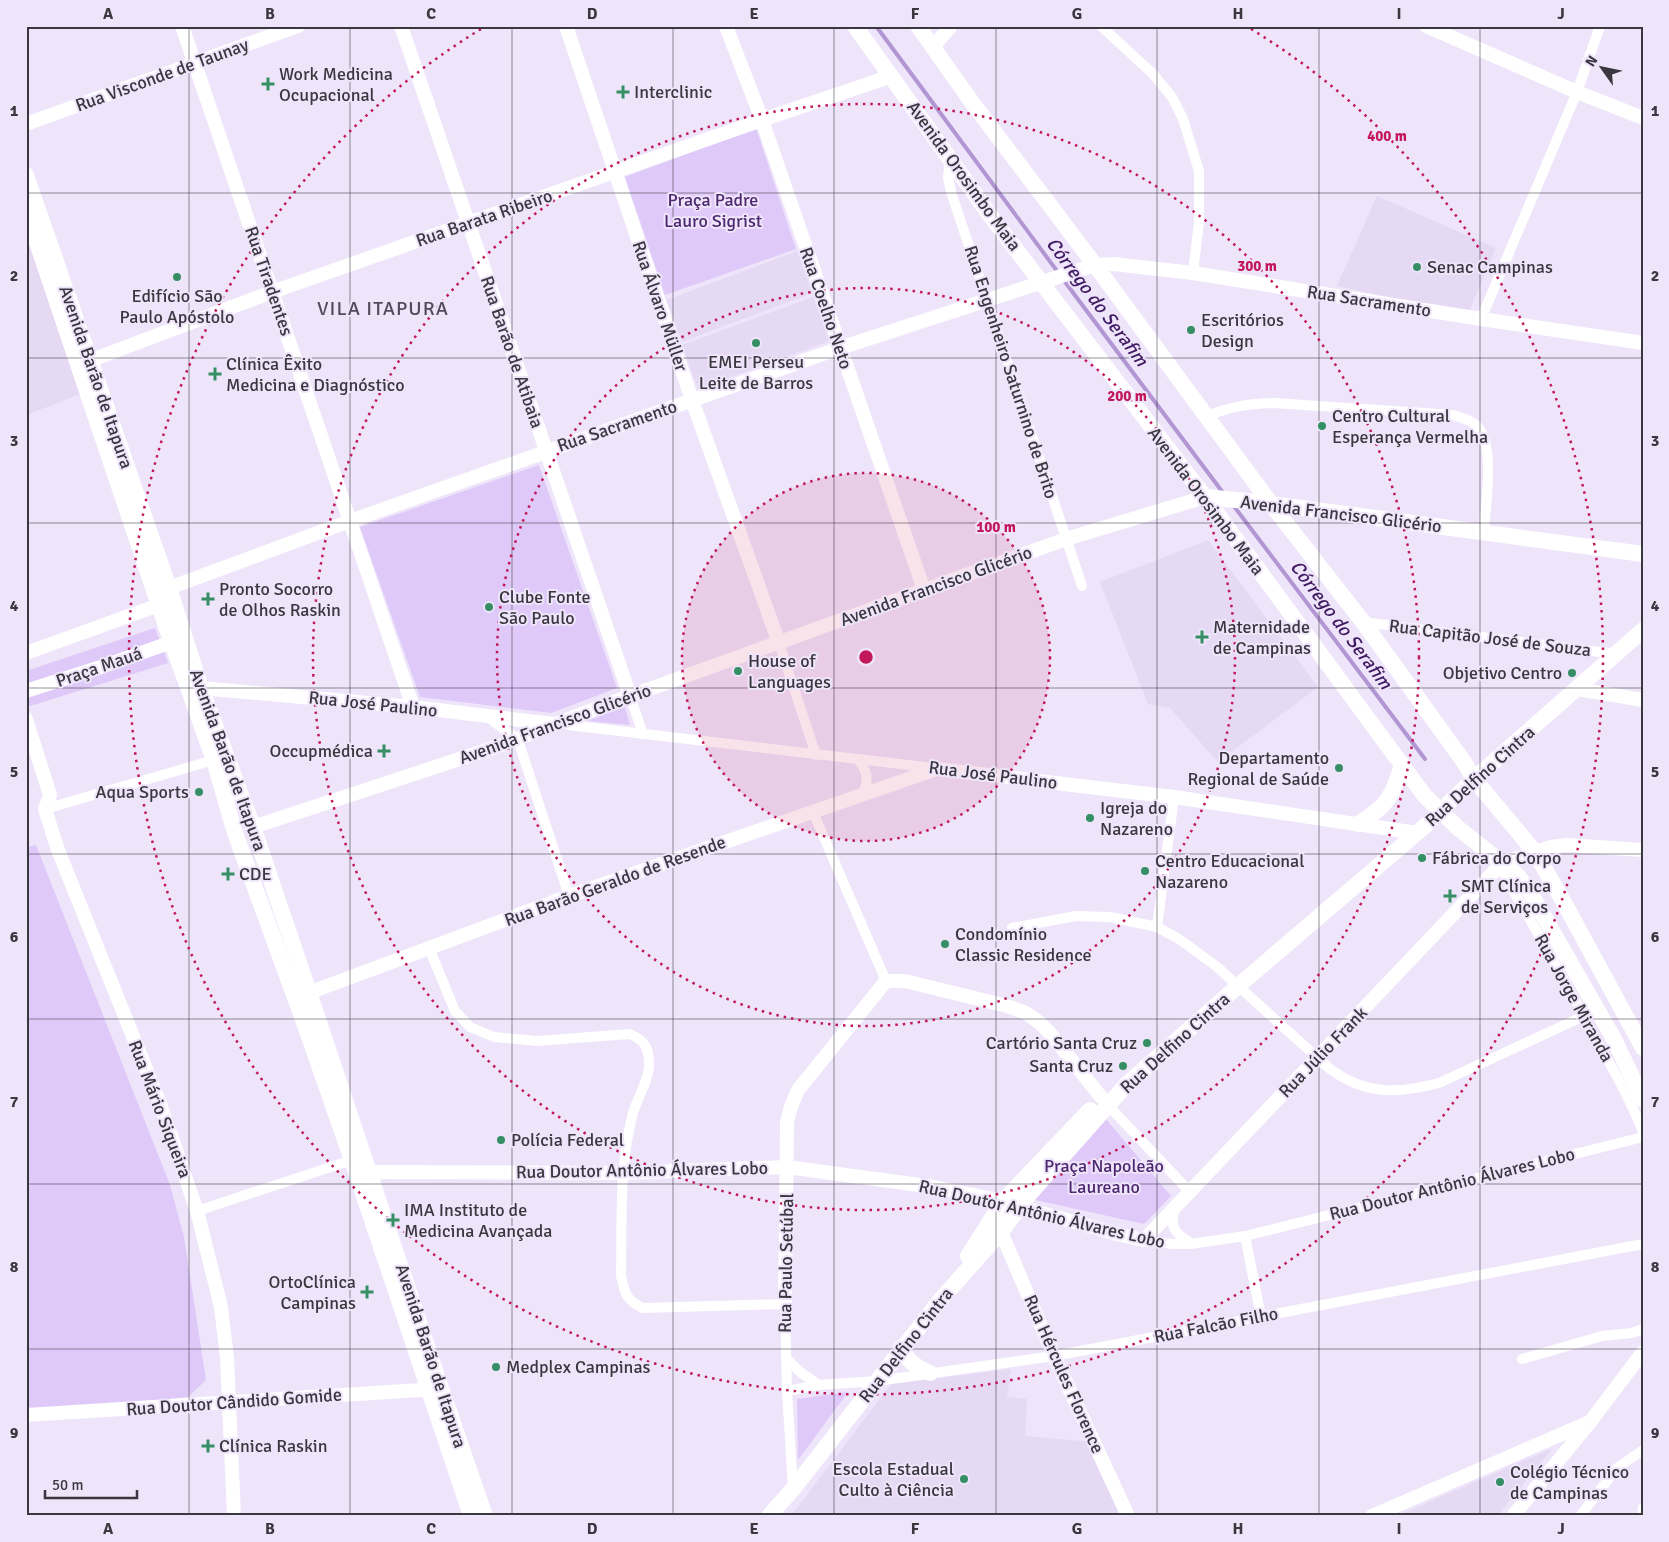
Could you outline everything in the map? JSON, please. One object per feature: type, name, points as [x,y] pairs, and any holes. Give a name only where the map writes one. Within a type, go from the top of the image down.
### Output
[{"type":"main road","name":"Rua Tiradentes","points":[[182,26],[413,707]]},
{"type":"main road","name":"Rua Visconde de Taunay","points":[[26,124],[298,26]]},
{"type":"main road","name":"Rua Barão de Atibaia","points":[[401,26],[630,696]]},
{"type":"main road","name":"Rua Álvaro Müller","points":[[566,26],[692,400],[779,643]]},
{"type":"main road","name":"Rua Coelho Neto","points":[[726,26],[762,120],[924,590]]},
{"type":"main road","name":"Avenida Orosimbo Maia","points":[[855,26],[992,218],[1044,281],[1424,795],[1440,812],[1504,864]]},
{"type":"main road","points":[[918,26],[1091,266],[1207,416],[1264,503],[1363,622],[1464,762],[1474,779],[1535,852]]},
{"type":"main road","points":[[933,46],[951,26]]},
{"type":"main road","points":[[1426,26],[1577,92],[1643,118]]},
{"type":"main road","name":"Rua Barata Ribeiro","points":[[84,362],[272,292],[892,76]]},
{"type":"main road","name":"Avenida Barão de Itapura","points":[[26,175],[159,605],[172,642],[196,690],[253,828],[352,1160],[434,1389],[485,1516]]},
{"type":"main road","name":"Avenida Barão de Itapura","points":[[26,210],[170,588],[214,760],[235,833],[302,995],[370,1172],[471,1516]]},
{"type":"main road","name":"Rua Sacramento","points":[[170,588],[350,521],[840,348],[1091,266],[1114,264],[1193,273],[1643,343]]},
{"type":"main road","name":"Avenida Francisco Glicério","points":[[253,828],[562,725],[630,696],[1066,539],[1205,497],[1264,503],[1643,554]]},
{"type":"main road","points":[[159,605],[170,588]]},
{"type":"main road","name":"Praça Mauá","points":[[26,653],[159,605]]},
{"type":"main road","name":"Rua Delfino Cintra","points":[[770,1516],[901,1348],[942,1298],[1001,1232],[1104,1101],[1126,1085],[1238,986],[1417,833],[1474,779],[1643,630]]},
{"type":"main road","name":"Praça Mauá","points":[[26,691],[172,642]]},
{"type":"main road","points":[[1577,689],[1643,700]]},
{"type":"main road","name":"Rua José Paulino","points":[[196,690],[413,707],[562,725]]},
{"type":"main road","name":"Rua Mário Siqueira","points":[[26,719],[50,795],[44,809],[68,875],[159,1101],[198,1212],[222,1307],[230,1402],[235,1516]]},
{"type":"main road","points":[[1358,824],[1375,814],[1387,802],[1394,791],[1402,764]]},
{"type":"main road","name":"Rua José Paulino","points":[[937,769],[1174,796],[1417,833]]},
{"type":"main road","name":"Rua Barão Geraldo de Resende","points":[[302,995],[569,896],[937,769]]},
{"type":"main road","points":[[1504,864],[1535,852],[1567,845],[1643,850]]},
{"type":"main road","name":"Rua Jorge Miranda","points":[[1535,852],[1643,1048]]},
{"type":"main road","name":"Rua Jorge Miranda","points":[[1504,864],[1528,887],[1546,917],[1614,1039],[1643,1100]]},
{"type":"main road","name":"Rua Júlio Frank","points":[[1144,1240],[1504,864]]},
{"type":"main road","points":[[886,981],[904,981],[1007,1006],[1026,1013],[1049,1032],[1104,1101],[1003,1201],[942,1298]]},
{"type":"main road","name":"Rua Paulo Setúbal","points":[[785,1304],[788,1122],[791,1107],[798,1090],[886,981]]},
{"type":"main road","name":"Rua Doutor Antônio Álvares Lobo","points":[[370,1172],[623,1172],[787,1167],[934,1187],[1003,1201]]},
{"type":"main road","name":"Rua Doutor Antônio Álvares Lobo","points":[[1020,1206],[1144,1240]]},
{"type":"main road","name":"Rua Hércules Florence","points":[[1001,1232],[1054,1356],[1128,1516]]},
{"type":"main road","points":[[901,1348],[910,1362],[930,1373]]},
{"type":"main road","points":[[1513,1516],[1590,1422],[1643,1352]]},
{"type":"main road","name":"Rua Doutor Cândido Gomide","points":[[26,1415],[434,1389]]},
{"type":"main road","points":[[1372,1516],[1590,1422]]},
{"type":"street","points":[[1101,26],[1153,74],[1172,97],[1183,119],[1199,172],[1199,222],[1193,273]]},
{"type":"street","points":[[1481,319],[1577,92],[1600,26]]},
{"type":"street","name":"Rua Engenheiro Saturnino de Brito","points":[[950,157],[948,178],[952,195],[1082,586]]},
{"type":"street","points":[[1207,416],[1232,406],[1274,403],[1453,416],[1464,419],[1477,425],[1486,441],[1488,468],[1484,532]]},
{"type":"street","name":"Rua Capitão José de Souza","points":[[1363,622],[1616,654]]},
{"type":"street","name":"Rua Álvaro Müller","points":[[779,643],[816,754]]},
{"type":"street","name":"Rua Barão de Atibaia","points":[[630,696],[643,734]]},
{"type":"street","points":[[487,716],[518,740],[569,896]]},
{"type":"street","name":"Rua José Paulino","points":[[562,725],[937,769]]},
{"type":"street","points":[[858,759],[867,771],[868,778],[863,794]]},
{"type":"street","points":[[44,809],[214,760]]},
{"type":"street","points":[[1157,927],[1174,796]]},
{"type":"street","points":[[813,812],[886,981]]},
{"type":"street","name":"Rua Jorge Miranda","points":[[1504,864],[1509,884],[1537,930],[1584,1016],[1633,1107],[1643,1132]]},
{"type":"street","points":[[1012,928],[1076,916],[1110,917],[1157,927],[1197,951],[1216,966],[1344,1079],[1367,1088],[1391,1091],[1413,1089],[1439,1083],[1584,1016]]},
{"type":"street","points":[[429,948],[455,1012],[470,1027],[494,1037],[536,1041],[630,1034],[640,1038],[648,1048],[649,1068],[632,1116],[623,1172],[621,1276],[628,1297],[633,1303],[643,1308],[785,1304]]},
{"type":"street","name":"Rua Jorge Miranda","points":[[1628,1020],[1643,1034]]},
{"type":"street","points":[[1104,1101],[1189,1191]]},
{"type":"street","name":"Rua Doutor Antônio Álvares Lobo","points":[[1144,1240],[1172,1244],[1191,1244],[1245,1236],[1643,1136]]},
{"type":"street","points":[[198,1212],[352,1160]]},
{"type":"street","name":"Rua Doutor Antônio Álvares Lobo","points":[[1003,1201],[1020,1206]]},
{"type":"street","points":[[1175,1206],[1172,1224],[1181,1238],[1191,1244]]},
{"type":"street","points":[[1245,1236],[1261,1317]]},
{"type":"street","name":"Rua Falcão Filho","points":[[787,1391],[819,1385],[877,1381],[1054,1356],[1643,1244]]},
{"type":"street","name":"Rua Paulo Setúbal","points":[[785,1304],[787,1391],[793,1488]]},
{"type":"street","points":[[1522,1359],[1594,1338],[1632,1333],[1643,1329]]},
{"type":"street","points":[[786,1358],[800,1372],[819,1385]]},
{"type":"street","points":[[1580,1516],[1617,1468],[1643,1450]]},
{"type":"street","points":[[1642,1516],[1643,1508]]},
{"type":"shaded area","name":"Senac Campinas","points":[[1377,196],[1496,248],[1468,314],[1337,286]]},
{"type":"shaded area","points":[[26,229],[81,394],[26,415]]},
{"type":"shaded area","points":[[797,251],[812,293],[682,342],[667,300]]},
{"type":"shaded area","name":"EMEI Perseu Leite de Barros","points":[[813,297],[829,341],[698,389],[682,345]]},
{"type":"shaded area","name":"Maternidade de Campinas","points":[[1208,540],[1318,687],[1218,762],[1170,708],[1148,704],[1100,582]]},
{"type":"shaded area","name":"Escola Estadual Culto à Ciência","points":[[1011,1369],[1007,1397],[1027,1399],[1025,1436],[1091,1442],[1124,1516],[791,1516],[891,1384]]},
{"type":"shaded area","name":"Colégio Técnico de Campinas","points":[[1553,1448],[1497,1516],[1397,1516]]},
{"type":"green space","name":"Praça Padre Lauro Sigrist","points":[[756,128],[796,249],[665,295],[625,177]]},
{"type":"green space","name":"Clube Fonte São Paulo","points":[[539,465],[617,688],[551,713],[420,697],[360,527]]},
{"type":"green space","points":[[155,628],[168,663],[27,707],[26,671]]},
{"type":"green space","points":[[625,707],[630,725],[587,721]]},
{"type":"green space","points":[[36,845],[170,1185],[184,1237],[206,1380],[188,1397],[26,1413],[26,847]]},
{"type":"green space","name":"Praça Napoleão Laureano","points":[[1105,1118],[1171,1196],[1144,1224],[1031,1199]]},
{"type":"green space","points":[[848,1392],[798,1460],[797,1399]]},
{"type":"waterway","name":"Córrego do Serafim","points":[[876,26],[1224,494]]},
{"type":"waterway","name":"Córrego do Serafim","points":[[1233,505],[1425,759]]},
{"type":"place","name":"Work Medicina Ocupacional","points":[[268,84]]},
{"type":"place","name":"Interclinic","points":[[623,92]]},
{"type":"place","name":"Senac Campinas","points":[[1417,267]]},
{"type":"place","name":"Edifício São Paulo Apóstolo","points":[[177,277]]},
{"type":"place","name":"Escritórios Design","points":[[1191,330]]},
{"type":"place","name":"EMEI Perseu Leite de Barros","points":[[756,343]]},
{"type":"place","name":"Clínica Êxito Medicina e Diagnóstico","points":[[215,374]]},
{"type":"place","name":"Centro Cultural Esperança Vermelha","points":[[1322,426]]},
{"type":"place","name":"Pronto Socorro de Olhos Raskin","points":[[208,599]]},
{"type":"place","name":"Clube Fonte São Paulo","points":[[489,607]]},
{"type":"place","name":"Maternidade de Campinas","points":[[1202,637]]},
{"type":"place","name":"House of Languages","points":[[738,671]]},
{"type":"place","name":"Objetivo Centro","points":[[1572,673]]},
{"type":"place","name":"Occupmédica","points":[[384,751]]},
{"type":"place","name":"Departamento Regional de Saúde","points":[[1339,768]]},
{"type":"place","name":"Aqua Sports","points":[[199,792]]},
{"type":"place","name":"Igreja do Nazareno","points":[[1090,818]]},
{"type":"place","name":"Fábrica do Corpo","points":[[1422,858]]},
{"type":"place","name":"Centro Educacional Nazareno","points":[[1145,871]]},
{"type":"place","name":"CDE","points":[[228,874]]},
{"type":"place","name":"SMT Clínica de Serviços","points":[[1450,896]]},
{"type":"place","name":"Condomínio Classic Residence","points":[[945,944]]},
{"type":"place","name":"Cartório Santa Cruz","points":[[1147,1043]]},
{"type":"place","name":"Santa Cruz","points":[[1123,1066]]},
{"type":"place","name":"Polícia Federal","points":[[501,1140]]},
{"type":"place","name":"IMA Instituto de Medicina Avançada","points":[[393,1220]]},
{"type":"place","name":"OrtoClínica Campinas","points":[[367,1292]]},
{"type":"place","name":"Medplex Campinas","points":[[496,1367]]},
{"type":"place","name":"Clínica Raskin","points":[[208,1446]]},
{"type":"place","name":"Escola Estadual Culto à Ciência","points":[[964,1479]]},
{"type":"place","name":"Colégio Técnico de Campinas","points":[[1500,1482]]},
{"type":"district","name":"VILA ITAPURA","points":[[383,308]]}]
